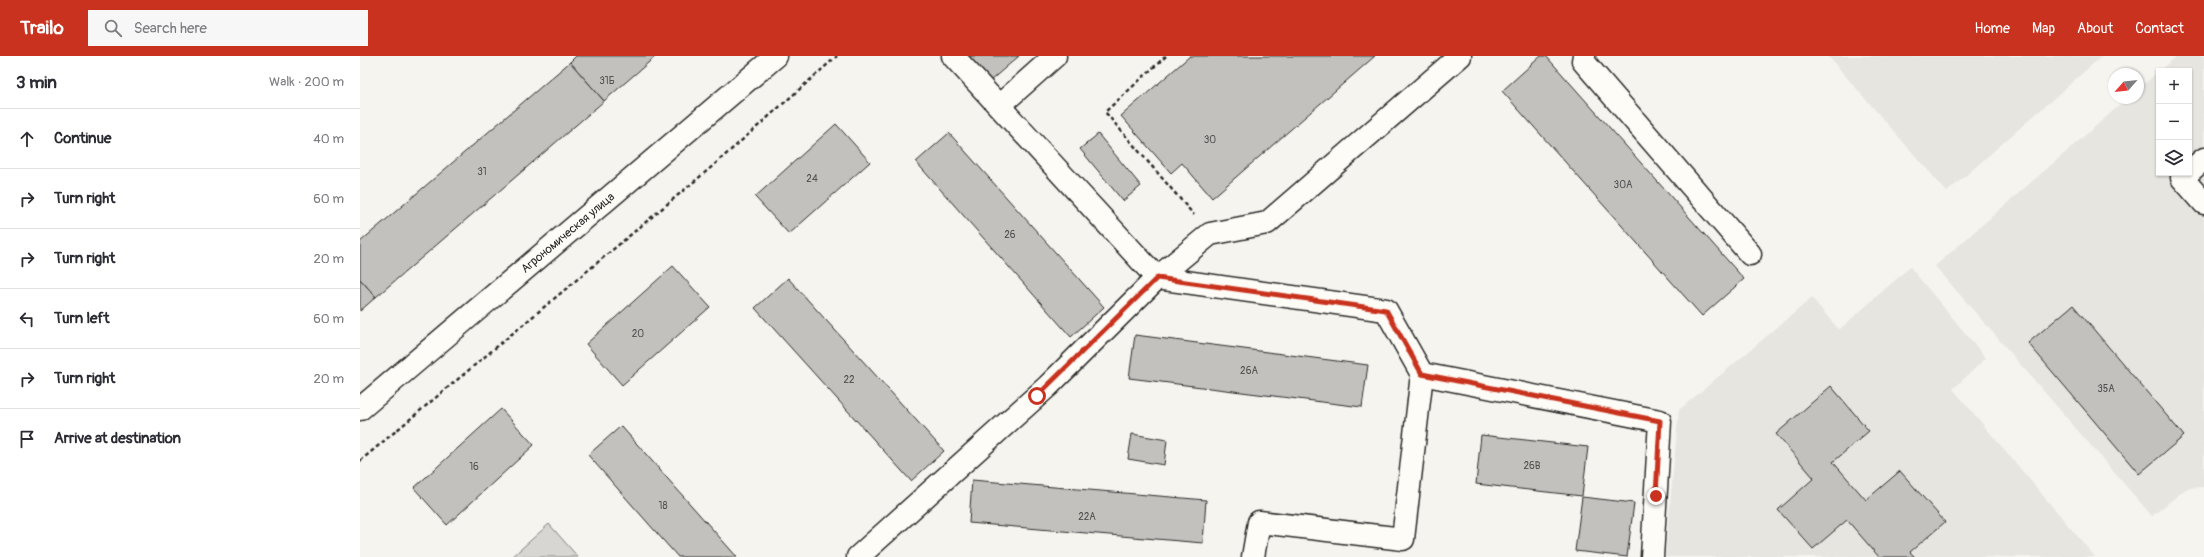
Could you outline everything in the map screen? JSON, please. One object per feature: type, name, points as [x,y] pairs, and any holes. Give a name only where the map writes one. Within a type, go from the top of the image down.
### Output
[{"type":"street","name":"Агрономическая улица","points":[[361,405],[776,56]]},
{"type":"street","points":[[953,56],[1157,278],[1386,310],[1422,374],[1403,539],[1259,522],[1253,557]]},
{"type":"street","points":[[999,106],[1055,56]]},
{"type":"street","points":[[858,557],[1048,386],[1157,278],[1210,234],[1267,223],[1460,56]]},
{"type":"street","points":[[1584,56],[1583,61],[1750,254]]},
{"type":"street","points":[[2192,170],[2204,159]]},
{"type":"street","points":[[2185,176],[2182,178],[2204,204]]},
{"type":"street","points":[[1422,374],[1660,421],[1652,557]]},
{"type":"path","points":[[360,461],[714,164],[837,56]]},
{"type":"path","points":[[1166,56],[1105,112],[1210,234]]},
{"type":"shaded area","points":[[1828,56],[2102,56],[1947,192]]},
{"type":"shaded area","points":[[2177,56],[2204,56],[2204,487],[2187,488],[2152,516],[1935,266],[2121,104],[2144,104],[2144,84],[2156,74],[2156,176],[2192,176],[2192,68],[2163,68]]},
{"type":"shaded area","points":[[1910,267],[1986,358],[1953,389],[2095,557],[1665,557],[1679,410],[1812,298],[1839,330]]},
{"type":"shaded area","points":[[549,524],[578,557],[512,557]]},
{"type":"building","points":[[576,56],[656,56],[604,101],[570,62]]},
{"type":"building","points":[[968,56],[1019,56],[990,81]]},
{"type":"building","points":[[1190,56],[1375,56],[1212,198],[1182,163],[1171,173],[1121,116]]},
{"type":"building","points":[[1541,56],[1546,56],[1744,279],[1702,316],[1502,91]]},
{"type":"building","points":[[570,62],[604,101],[376,297],[360,279],[360,242]]},
{"type":"building","points":[[836,124],[870,162],[789,234],[755,197]]},
{"type":"building","points":[[949,133],[1104,307],[1071,337],[916,162]]},
{"type":"building","points":[[1098,134],[1141,186],[1123,201],[1080,149]]},
{"type":"building","points":[[673,266],[710,307],[622,385],[586,344]]},
{"type":"building","points":[[788,278],[944,451],[911,481],[755,308]]},
{"type":"building","points":[[360,279],[376,297],[360,311]]},
{"type":"building","points":[[2073,305],[2184,436],[2139,474],[2028,343]]},
{"type":"building","points":[[1135,335],[1368,365],[1362,407],[1129,378]]},
{"type":"building","points":[[1831,386],[1869,431],[1833,462],[1866,500],[1900,471],[1945,522],[1910,552],[1915,557],[1879,557],[1847,520],[1813,549],[1778,510],[1814,478],[1776,434]]},
{"type":"building","points":[[501,409],[534,445],[447,525],[414,488]]},
{"type":"building","points":[[621,426],[737,557],[678,557],[588,455]]},
{"type":"building","points":[[1132,434],[1167,440],[1164,465],[1128,459]]},
{"type":"building","points":[[1481,435],[1588,447],[1582,496],[1476,484]]},
{"type":"building","points":[[972,480],[1206,500],[1203,543],[969,523]]},
{"type":"building","points":[[1582,497],[1634,503],[1627,557],[1575,551]]},
{"type":"route","points":[[1037,396],[1157,278],[1386,310],[1422,374],[1660,421],[1656,496]]}]
